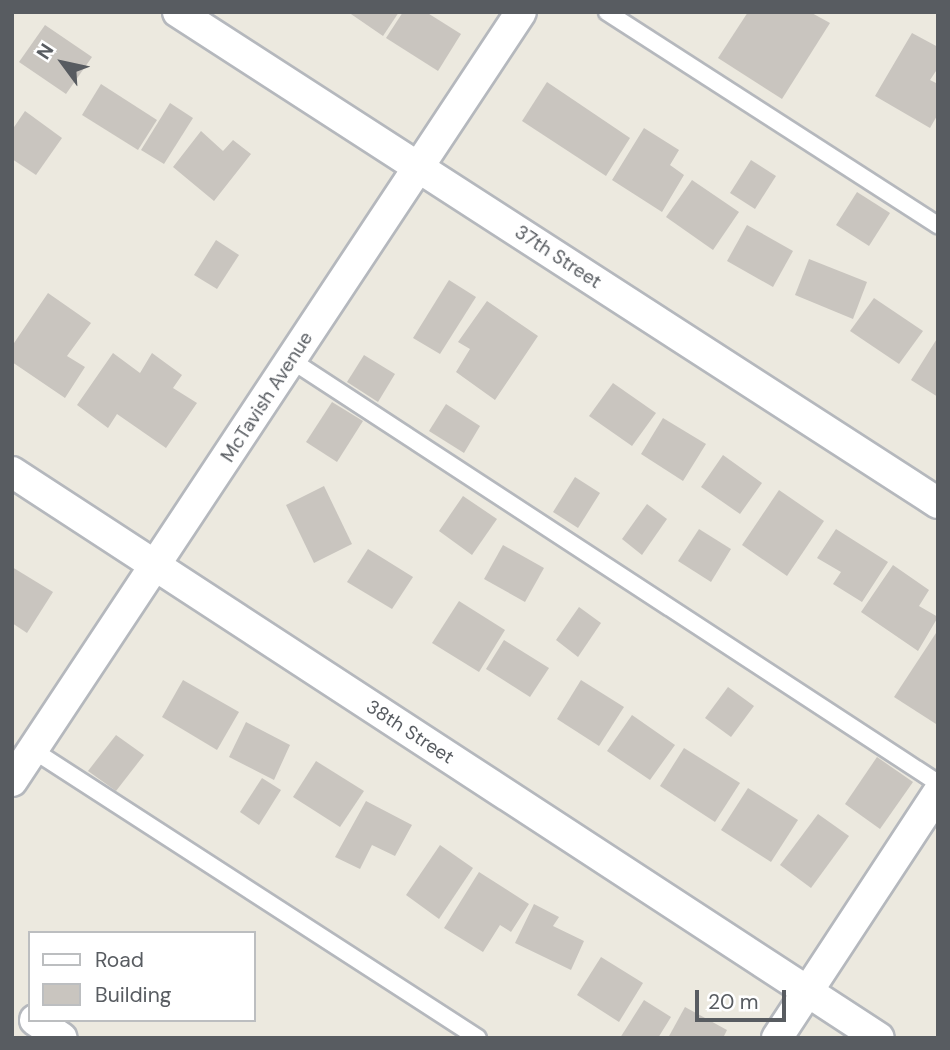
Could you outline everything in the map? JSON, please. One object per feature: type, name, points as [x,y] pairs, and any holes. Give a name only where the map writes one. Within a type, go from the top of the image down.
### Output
[{"type":"street","name":"37th Street","points":[[178,12],[938,503]]},
{"type":"street","name":"McTavish Avenue","points":[[12,781],[521,12]]},
{"type":"street","name":"38th Street","points":[[12,472],[879,1038]]},
{"type":"street","points":[[777,1038],[938,793]]},
{"type":"street","points":[[12,1005],[28,1016]]},
{"type":"street","points":[[38,1022],[62,1038]]},
{"type":"lane","points":[[607,12],[938,225]]},
{"type":"lane","points":[[291,360],[938,783]]},
{"type":"lane","points":[[33,750],[478,1038]]},
{"type":"building","points":[[348,12],[399,12],[383,36]]},
{"type":"building","points":[[403,12],[426,12],[461,34],[438,71],[386,38]]},
{"type":"building","points":[[748,12],[810,12],[830,23],[782,99],[718,58]]},
{"type":"building","points":[[45,25],[92,57],[66,94],[19,62]]},
{"type":"building","points":[[912,33],[938,47],[938,68],[930,80],[938,84],[938,114],[930,128],[875,96]]},
{"type":"building","points":[[547,82],[630,138],[606,176],[522,121]]},
{"type":"building","points":[[101,84],[157,120],[138,150],[82,115]]},
{"type":"building","points":[[170,103],[193,118],[164,164],[141,150]]},
{"type":"building","points":[[25,111],[62,138],[36,175],[12,159],[12,130]]},
{"type":"building","points":[[644,128],[679,150],[670,165],[684,175],[662,212],[612,180]]},
{"type":"building","points":[[201,131],[223,151],[233,140],[251,154],[214,201],[173,167]]},
{"type":"building","points":[[751,160],[776,176],[755,209],[730,193]]},
{"type":"building","points":[[692,180],[739,212],[713,250],[666,217]]},
{"type":"building","points":[[857,192],[890,213],[869,246],[836,225]]},
{"type":"building","points":[[747,225],[793,251],[773,287],[727,261]]},
{"type":"building","points":[[216,240],[239,255],[217,289],[194,275]]},
{"type":"building","points":[[809,259],[867,282],[853,319],[795,295]]},
{"type":"building","points":[[449,280],[476,297],[440,354],[413,338]]},
{"type":"building","points":[[48,293],[91,323],[67,356],[85,367],[65,398],[12,362],[12,346]]},
{"type":"building","points":[[874,298],[923,331],[899,364],[850,331]]},
{"type":"building","points":[[487,301],[538,336],[495,400],[456,372],[470,349],[458,342]]},
{"type":"building","points":[[938,337],[938,397],[911,380]]},
{"type":"building","points":[[113,353],[140,373],[152,353],[182,375],[173,388],[197,403],[166,448],[117,414],[108,428],[77,405]]},
{"type":"building","points":[[364,355],[395,374],[378,402],[347,382]]},
{"type":"building","points":[[613,383],[656,413],[632,446],[589,416]]},
{"type":"building","points":[[332,402],[363,421],[337,462],[306,442]]},
{"type":"building","points":[[446,404],[480,426],[464,453],[429,431]]},
{"type":"building","points":[[663,418],[706,444],[683,481],[641,454]]},
{"type":"building","points":[[723,455],[762,483],[740,514],[701,487]]},
{"type":"building","points":[[575,477],[600,493],[578,528],[553,512]]},
{"type":"building","points":[[324,486],[352,544],[314,563],[286,505]]},
{"type":"building","points":[[779,490],[824,521],[787,576],[742,545]]},
{"type":"building","points":[[463,496],[497,519],[472,555],[439,531]]},
{"type":"building","points":[[647,504],[667,519],[642,555],[622,539]]},
{"type":"building","points":[[699,529],[731,549],[711,582],[678,561]]},
{"type":"building","points":[[836,529],[888,562],[862,602],[833,584],[841,572],[817,558]]},
{"type":"building","points":[[503,545],[544,568],[525,602],[484,579]]},
{"type":"building","points":[[368,549],[413,577],[392,609],[347,582]]},
{"type":"building","points":[[893,565],[929,590],[919,606],[938,617],[918,651],[861,612]]},
{"type":"building","points":[[12,567],[53,592],[27,633],[12,623]]},
{"type":"building","points":[[459,601],[505,630],[479,672],[432,643]]},
{"type":"building","points":[[579,607],[601,623],[578,657],[556,640]]},
{"type":"building","points":[[938,630],[938,721],[936,724],[894,697]]},
{"type":"building","points":[[504,640],[549,668],[530,697],[486,669]]},
{"type":"building","points":[[183,680],[239,712],[217,750],[162,717]]},
{"type":"building","points":[[581,680],[624,707],[599,746],[557,719]]},
{"type":"building","points":[[728,687],[754,706],[731,737],[705,718]]},
{"type":"building","points":[[632,715],[675,745],[650,780],[607,751]]},
{"type":"building","points":[[246,722],[290,745],[274,780],[229,757]]},
{"type":"building","points":[[116,735],[144,755],[116,791],[88,771]]},
{"type":"building","points":[[684,748],[740,783],[715,822],[660,786]]},
{"type":"building","points":[[877,757],[913,782],[880,829],[845,804]]},
{"type":"building","points":[[316,761],[364,791],[340,827],[293,797]]},
{"type":"building","points":[[262,778],[281,790],[259,825],[240,812]]},
{"type":"building","points":[[748,788],[798,820],[771,862],[721,830]]},
{"type":"building","points":[[366,801],[412,825],[395,856],[372,845],[360,869],[335,857]]},
{"type":"building","points":[[818,814],[849,836],[811,888],[780,865]]},
{"type":"building","points":[[440,845],[473,868],[439,919],[406,895]]},
{"type":"building","points":[[479,872],[529,904],[511,932],[500,925],[483,952],[444,928]]},
{"type":"building","points":[[534,904],[559,917],[553,926],[584,941],[571,970],[515,943]]},
{"type":"building","points":[[601,957],[643,983],[619,1022],[577,995]]},
{"type":"building","points":[[644,1000],[671,1017],[658,1038],[620,1038]]},
{"type":"building","points":[[685,1007],[727,1030],[723,1038],[668,1038]]}]
